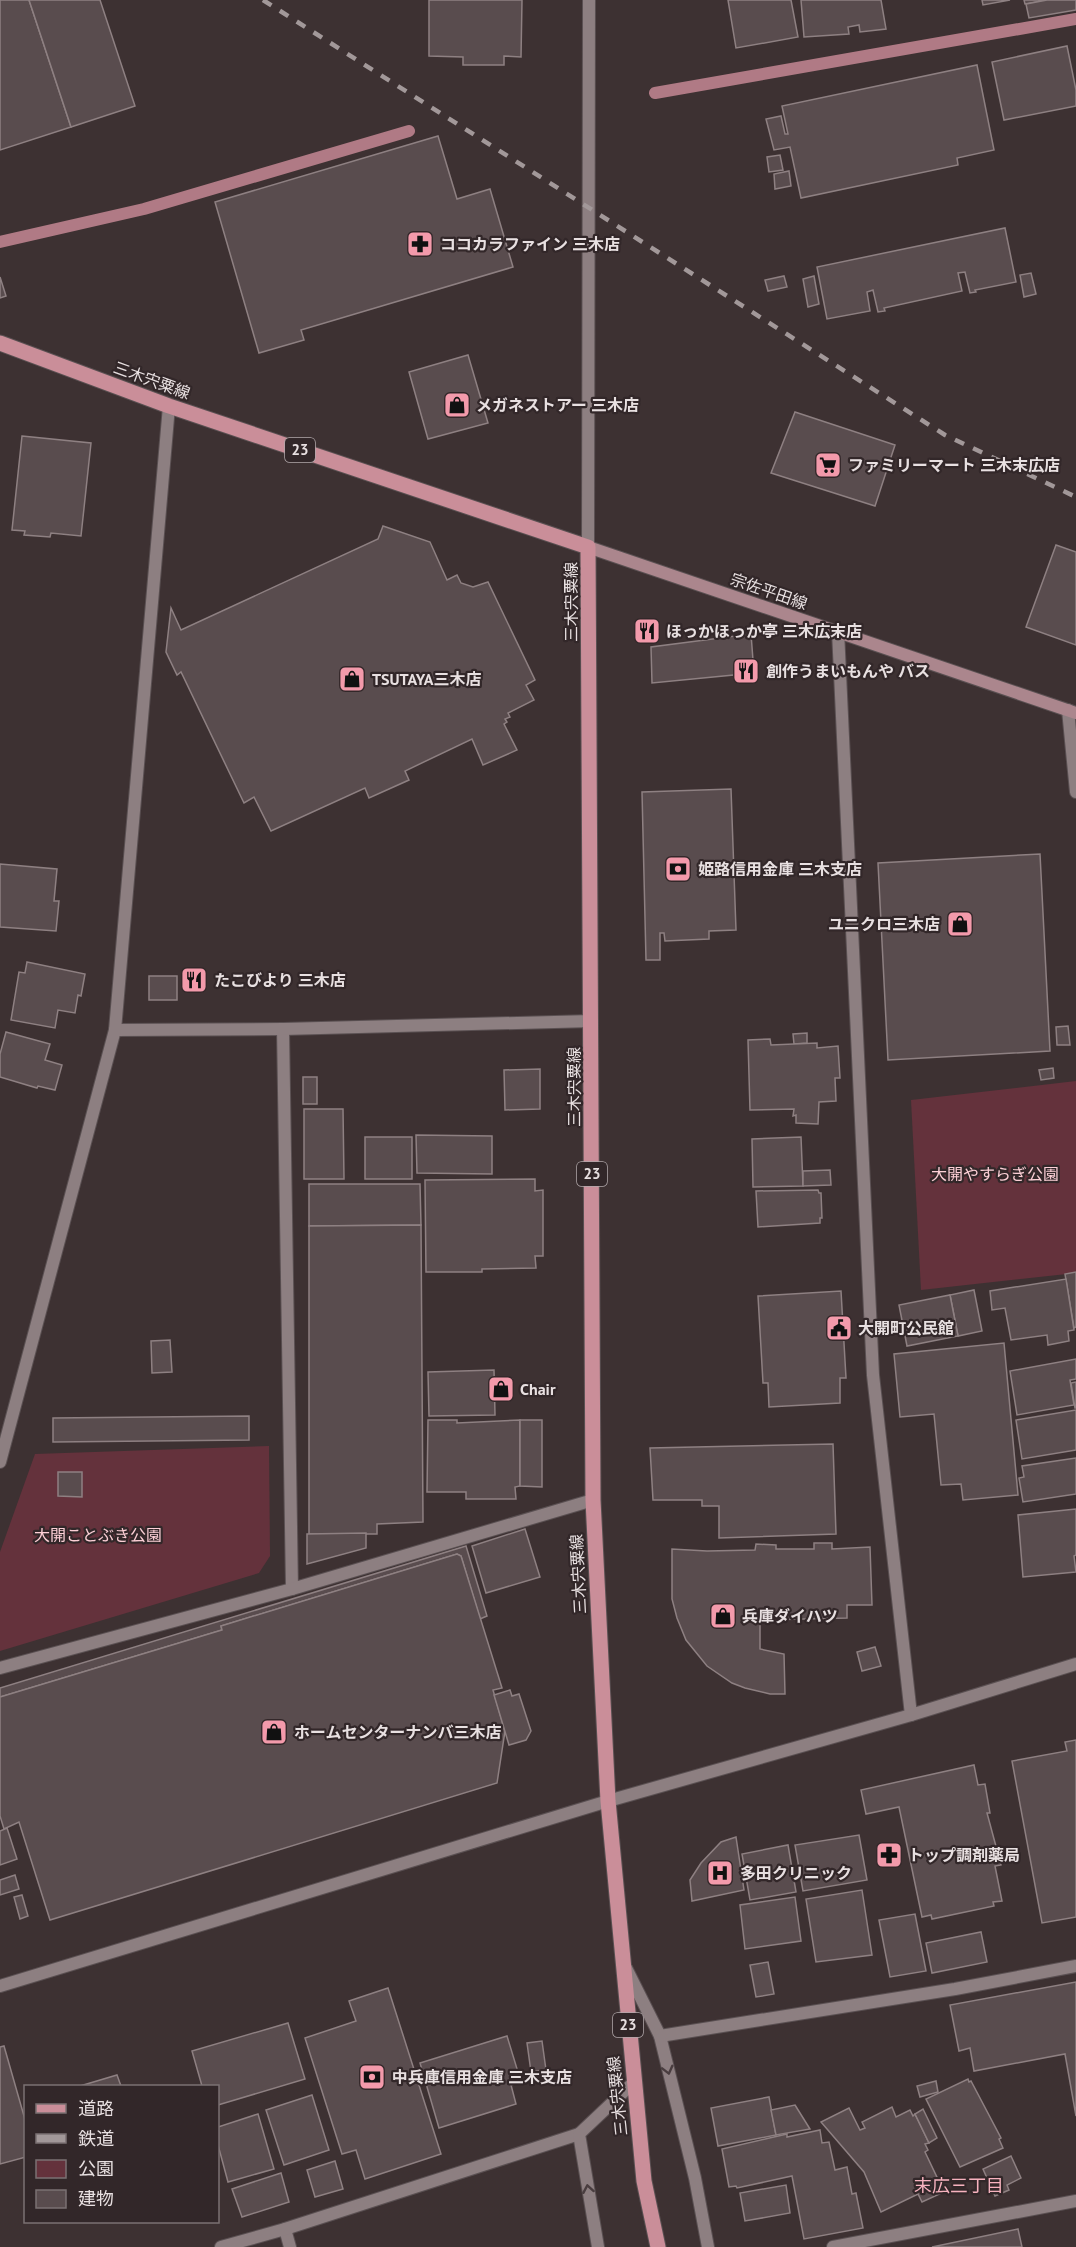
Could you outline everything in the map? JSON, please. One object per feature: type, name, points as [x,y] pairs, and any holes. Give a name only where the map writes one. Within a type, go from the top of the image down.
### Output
[{"type":"main road","name":"三木宍粟線","points":[[7,346],[169,406],[588,547],[592,1021],[592,1500],[608,1801],[633,2083],[644,2181],[658,2247]]},
{"type":"main road","name":"宗佐平田線","points":[[588,547],[1072,712]]},
{"type":"street","points":[[588,547],[589,0]]},
{"type":"street","points":[[0,1462],[115,1030],[169,406]]},
{"type":"street","points":[[838,631],[873,1376],[911,1715]]},
{"type":"street","points":[[1072,712],[1076,792]]},
{"type":"street","points":[[115,1030],[283,1029],[592,1021]]},
{"type":"street","points":[[283,1029],[292,1589]]},
{"type":"street","points":[[0,1668],[292,1589],[592,1500]]},
{"type":"street","points":[[0,1986],[608,1801],[911,1715],[1076,1664]]},
{"type":"street","points":[[622,1959],[660,2036],[695,2178],[708,2247]]},
{"type":"street","points":[[660,2036],[955,1989],[1076,1966]]},
{"type":"street","points":[[221,2247],[285,2229],[579,2134],[633,2083]]},
{"type":"street","points":[[579,2134],[598,2247]]},
{"type":"street","points":[[833,2247],[1076,2201]]},
{"type":"street","points":[[285,2229],[290,2247]]},
{"type":"green space","name":"大開やすらぎ公園","points":[[1076,1081],[1076,1273],[921,1290],[911,1100]]},
{"type":"green space","name":"大開ことぶき公園","points":[[269,1446],[270,1556],[259,1573],[0,1651],[0,1552],[35,1454]]},
{"type":"building","points":[[0,0],[29,0],[71,127],[0,150]]},
{"type":"building","points":[[29,0],[100,0],[135,106],[71,127]]},
{"type":"building","points":[[429,0],[522,0],[521,57],[504,56],[504,65],[463,65],[463,57],[429,56]]},
{"type":"building","points":[[728,0],[791,0],[798,37],[736,48]]},
{"type":"building","points":[[801,0],[881,0],[886,29],[860,32],[859,25],[848,27],[849,34],[804,37]]},
{"type":"building","points":[[982,0],[1010,0],[983,5]]},
{"type":"building","points":[[1024,0],[1047,0],[1025,4]]},
{"type":"building","points":[[1047,0],[1076,0],[1076,10],[1029,18],[1026,4]]},
{"type":"building","points":[[1067,46],[1076,90],[1076,106],[1004,120],[992,62]]},
{"type":"building","points":[[977,65],[994,150],[957,158],[958,165],[801,198],[790,147],[774,150],[766,119],[781,116],[785,134],[788,134],[782,106]]},
{"type":"building","points":[[438,136],[457,199],[490,189],[513,267],[301,330],[304,340],[259,353],[215,202]]},
{"type":"building","points":[[780,155],[783,170],[769,172],[767,157]]},
{"type":"building","points":[[789,171],[791,186],[775,189],[774,174]]},
{"type":"building","points":[[1005,228],[1016,282],[970,293],[965,272],[958,273],[962,291],[884,308],[885,311],[878,312],[873,290],[867,292],[870,311],[827,319],[817,267]]},
{"type":"building","points":[[1031,273],[1036,294],[1024,297],[1020,275]]},
{"type":"building","points":[[784,276],[787,287],[768,291],[765,280]]},
{"type":"building","points":[[814,276],[819,304],[808,307],[803,279]]},
{"type":"building","points":[[0,277],[6,296],[0,298]]},
{"type":"building","points":[[468,355],[488,423],[428,439],[409,372]]},
{"type":"building","points":[[795,412],[895,445],[875,506],[771,473]]},
{"type":"building","points":[[22,436],[91,443],[81,536],[51,533],[50,537],[24,535],[25,531],[12,530]]},
{"type":"building","points":[[383,526],[430,542],[447,580],[457,575],[461,583],[473,587],[488,582],[535,680],[526,685],[534,700],[508,713],[510,717],[505,719],[507,722],[504,724],[517,750],[483,765],[472,739],[405,771],[409,780],[369,798],[365,788],[271,831],[254,797],[244,803],[181,672],[177,675],[166,652],[171,608],[181,630],[378,539]]},
{"type":"building","points":[[1056,545],[1076,552],[1076,645],[1026,627]]},
{"type":"building","points":[[751,634],[754,673],[652,683],[651,647]]},
{"type":"building","points":[[731,789],[736,930],[709,931],[709,939],[665,941],[664,933],[660,933],[660,960],[646,960],[642,792]]},
{"type":"building","points":[[1040,854],[1050,1051],[888,1060],[878,863]]},
{"type":"building","points":[[0,864],[57,869],[54,901],[59,901],[56,931],[0,927]]},
{"type":"building","points":[[27,962],[85,974],[75,1013],[58,1010],[55,1028],[11,1020],[19,972],[25,973]]},
{"type":"building","points":[[149,976],[177,976],[177,1000],[149,1000]]},
{"type":"building","points":[[1068,1026],[1070,1045],[1057,1045],[1056,1027]]},
{"type":"building","points":[[6,1032],[50,1044],[45,1060],[62,1065],[55,1090],[38,1086],[37,1088],[0,1077],[0,1054]]},
{"type":"building","points":[[807,1033],[807,1043],[794,1044],[793,1034]]},
{"type":"building","points":[[770,1039],[771,1045],[817,1043],[817,1048],[838,1046],[840,1078],[835,1078],[836,1101],[819,1102],[818,1124],[796,1123],[796,1115],[793,1116],[794,1109],[750,1110],[748,1040]]},
{"type":"building","points":[[1053,1068],[1054,1078],[1041,1080],[1039,1070]]},
{"type":"building","points":[[540,1069],[540,1109],[505,1110],[504,1070]]},
{"type":"building","points":[[303,1077],[317,1077],[317,1104],[303,1104]]},
{"type":"building","points":[[304,1109],[343,1109],[344,1179],[304,1179]]},
{"type":"building","points":[[416,1135],[492,1136],[492,1174],[417,1173]]},
{"type":"building","points":[[365,1137],[412,1137],[412,1179],[365,1179]]},
{"type":"building","points":[[801,1137],[803,1186],[753,1187],[752,1139]]},
{"type":"building","points":[[830,1170],[831,1185],[803,1186],[803,1171]]},
{"type":"building","points":[[535,1179],[535,1191],[543,1190],[543,1256],[535,1256],[536,1268],[482,1269],[482,1272],[426,1272],[425,1180]]},
{"type":"building","points":[[309,1184],[420,1184],[421,1225],[309,1226]]},
{"type":"building","points":[[818,1190],[821,1193],[822,1218],[820,1218],[820,1223],[758,1227],[756,1191]]},
{"type":"building","points":[[421,1225],[423,1522],[377,1524],[377,1534],[309,1534],[309,1226]]},
{"type":"building","points":[[1076,1272],[1076,1327],[1074,1328],[1065,1274]]},
{"type":"building","points":[[1066,1279],[1074,1330],[1068,1331],[1069,1341],[1048,1345],[1047,1335],[1011,1340],[1005,1308],[992,1310],[990,1291]]},
{"type":"building","points":[[974,1290],[982,1331],[958,1336],[950,1295]]},
{"type":"building","points":[[841,1291],[846,1378],[840,1378],[840,1403],[769,1407],[768,1383],[763,1383],[758,1296]]},
{"type":"building","points":[[950,1295],[958,1336],[907,1346],[899,1305]]},
{"type":"building","points":[[170,1340],[172,1372],[152,1373],[151,1341]]},
{"type":"building","points":[[1004,1343],[1018,1495],[963,1500],[961,1484],[941,1485],[934,1414],[900,1417],[894,1354]]},
{"type":"building","points":[[1076,1359],[1076,1379],[1070,1380],[1074,1405],[1017,1415],[1010,1371]]},
{"type":"building","points":[[494,1370],[495,1415],[429,1416],[428,1372]]},
{"type":"building","points":[[1076,1382],[1076,1408],[1075,1408],[1071,1383]]},
{"type":"building","points":[[1076,1410],[1076,1450],[1022,1459],[1016,1420]]},
{"type":"building","points":[[249,1416],[249,1440],[53,1442],[53,1418]]},
{"type":"building","points":[[428,1420],[457,1420],[457,1423],[520,1420],[520,1486],[515,1487],[516,1499],[466,1499],[466,1492],[427,1492]]},
{"type":"building","points":[[520,1420],[542,1420],[542,1487],[520,1486]]},
{"type":"building","points":[[833,1444],[836,1534],[719,1538],[719,1506],[702,1506],[702,1500],[653,1500],[650,1448]]},
{"type":"building","points":[[1076,1458],[1076,1494],[1023,1502],[1019,1478],[1024,1477],[1022,1466]]},
{"type":"building","points":[[58,1472],[82,1472],[82,1497],[58,1496]]},
{"type":"building","points":[[1076,1509],[1076,1555],[1074,1556],[1076,1572],[1023,1577],[1018,1515]]},
{"type":"building","points":[[525,1529],[540,1577],[486,1593],[472,1546]]},
{"type":"building","points":[[366,1533],[366,1548],[307,1564],[307,1534]]},
{"type":"building","points":[[814,1543],[832,1543],[832,1549],[870,1547],[872,1605],[847,1605],[847,1618],[760,1620],[760,1649],[784,1654],[785,1694],[770,1694],[745,1688],[732,1683],[707,1666],[686,1640],[677,1618],[672,1599],[672,1549],[755,1550],[756,1544],[776,1545],[776,1549],[814,1549]]},
{"type":"building","points":[[466,1546],[487,1616],[480,1619],[461,1556],[457,1554],[221,1626],[222,1630],[0,1697],[0,1688]]},
{"type":"building","points":[[457,1554],[461,1556],[502,1688],[493,1690],[505,1731],[497,1783],[50,1920],[19,1822],[4,1829],[0,1816],[0,1697],[222,1630],[221,1626]]},
{"type":"building","points":[[875,1647],[881,1666],[862,1671],[857,1652]]},
{"type":"building","points":[[510,1690],[512,1696],[519,1694],[531,1731],[526,1740],[509,1745],[494,1695]]},
{"type":"building","points":[[1076,1740],[1076,1917],[1042,1923],[1012,1761],[1067,1751],[1065,1742]]},
{"type":"building","points":[[974,1765],[978,1785],[985,1784],[990,1813],[987,1813],[1001,1865],[995,1866],[1002,1901],[993,1902],[994,1906],[932,1919],[931,1915],[922,1917],[899,1807],[866,1814],[861,1790]]},
{"type":"building","points":[[7,1828],[17,1859],[0,1865],[0,1831]]},
{"type":"building","points":[[859,1835],[867,1880],[803,1891],[795,1845]]},
{"type":"building","points":[[736,1837],[744,1890],[692,1901],[690,1880],[701,1863],[721,1842]]},
{"type":"building","points":[[788,1845],[796,1892],[750,1900],[742,1854]]},
{"type":"building","points":[[15,1875],[19,1889],[0,1895],[0,1880]]},
{"type":"building","points":[[862,1890],[872,1955],[816,1962],[806,1899]]},
{"type":"building","points":[[22,1895],[28,1916],[20,1919],[14,1897]]},
{"type":"building","points":[[795,1897],[801,1941],[745,1949],[740,1905]]},
{"type":"building","points":[[915,1914],[926,1971],[890,1977],[879,1920]]},
{"type":"building","points":[[981,1932],[987,1962],[932,1973],[926,1943]]},
{"type":"building","points":[[768,1962],[774,1994],[756,1997],[750,1965]]},
{"type":"building","points":[[1076,1982],[1076,2116],[1065,2054],[974,2071],[970,2048],[959,2051],[950,2005]]},
{"type":"building","points":[[388,1988],[441,2154],[365,2179],[356,2150],[342,2154],[305,2038],[356,2021],[349,2001]]},
{"type":"building","points":[[288,2023],[305,2079],[219,2105],[219,2085],[202,2085],[192,2051]]},
{"type":"building","points":[[507,2036],[521,2082],[511,2085],[516,2104],[439,2128],[420,2063]]},
{"type":"building","points":[[542,2041],[546,2070],[531,2072],[527,2043]]},
{"type":"building","points":[[4,2046],[24,2116],[24,2158],[0,2164],[0,2047]]},
{"type":"building","points":[[117,2075],[121,2085],[83,2085]]},
{"type":"building","points":[[968,2079],[1001,2138],[999,2139],[1003,2148],[960,2167],[926,2099]]},
{"type":"building","points":[[936,2081],[938,2092],[920,2097],[917,2086]]},
{"type":"building","points":[[312,2095],[329,2150],[284,2165],[266,2110]]},
{"type":"building","points":[[769,2097],[776,2135],[718,2146],[711,2108]]},
{"type":"building","points":[[795,2105],[810,2129],[776,2135],[771,2110]]},
{"type":"building","points":[[892,2107],[896,2117],[910,2110],[913,2116],[915,2114],[929,2143],[925,2144],[928,2150],[925,2152],[944,2192],[922,2202],[918,2194],[881,2212],[864,2172],[821,2122],[849,2108],[860,2130],[865,2128],[862,2122]]},
{"type":"building","points":[[923,2109],[937,2138],[929,2143],[915,2114]]},
{"type":"building","points":[[258,2114],[274,2169],[228,2182],[219,2149],[219,2127]]},
{"type":"building","points":[[820,2130],[822,2143],[829,2142],[835,2170],[847,2167],[852,2194],[856,2193],[863,2228],[804,2239],[792,2176],[737,2188],[736,2186],[729,2187],[722,2149],[787,2134],[787,2137]]},
{"type":"building","points":[[1011,2156],[1021,2178],[1007,2185],[1009,2190],[995,2196],[983,2169]]},
{"type":"building","points":[[335,2161],[343,2189],[315,2197],[307,2170]]},
{"type":"building","points":[[281,2173],[289,2202],[242,2217],[232,2189]]},
{"type":"building","points":[[786,2185],[790,2213],[745,2221],[740,2193]]},
{"type":"building","points":[[1018,2229],[1022,2247],[932,2247]]},
{"type":"waterway","points":[[655,93],[1076,19]]},
{"type":"waterway","points":[[0,242],[144,209],[409,131]]},
{"type":"railway","points":[[263,0],[945,435],[1076,497]]},
{"type":"place","name":"ココカラファイン 三木店","points":[[420,244]]},
{"type":"place","name":"メガネストアー 三木店","points":[[457,405]]},
{"type":"place","name":"ファミリーマート 三木末広店","points":[[828,465]]},
{"type":"place","name":"ほっかほっか亭 三木広末店","points":[[647,631]]},
{"type":"place","name":"創作うまいもんや バス","points":[[746,671]]},
{"type":"place","name":"TSUTAYA三木店","points":[[352,679]]},
{"type":"place","name":"姫路信用金庫 三木支店","points":[[678,869]]},
{"type":"place","name":"ユニクロ三木店","points":[[960,924]]},
{"type":"place","name":"たこびより 三木店","points":[[194,980]]},
{"type":"place","name":"大開町公民館","points":[[839,1328]]},
{"type":"place","name":"Chair","points":[[501,1389]]},
{"type":"place","name":"兵庫ダイハツ","points":[[723,1616]]},
{"type":"place","name":"ホームセンターナンバ三木店","points":[[274,1732]]},
{"type":"place","name":"トップ調剤薬局","points":[[889,1855]]},
{"type":"place","name":"多田クリニック","points":[[720,1873]]},
{"type":"place","name":"中兵庫信用金庫 三木支店","points":[[372,2077]]},
{"type":"district","name":"末広三丁目","points":[[959,2186]]}]
